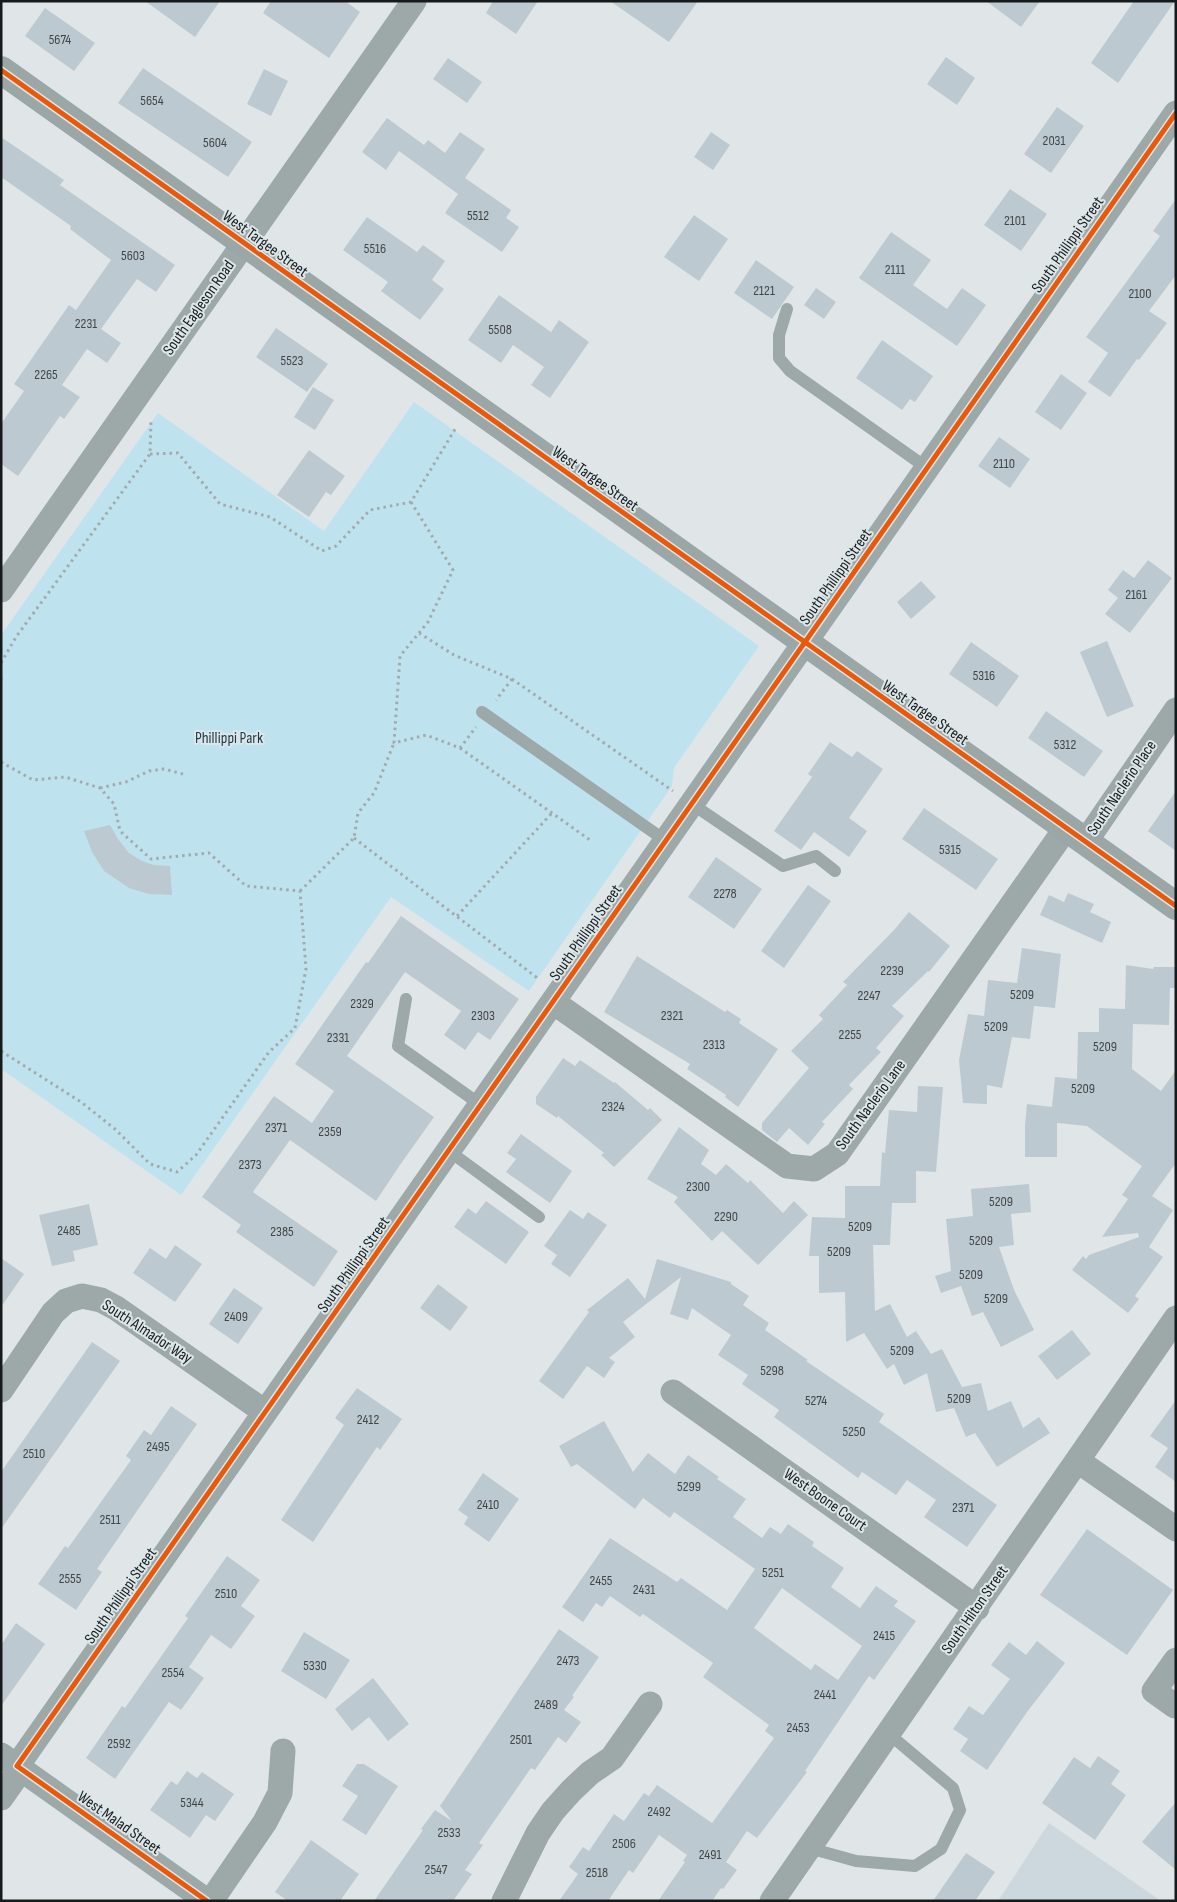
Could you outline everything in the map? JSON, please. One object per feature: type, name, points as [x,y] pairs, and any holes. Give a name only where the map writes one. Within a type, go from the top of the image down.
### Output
[{"type":"street","name":"South Eagleson Road","points":[[1,590],[414,1]]},
{"type":"street","name":"West Targee Street","points":[[1,70],[1176,906]]},
{"type":"street","name":"South Phillippi Street","points":[[1,1798],[13,1781],[9,1761],[265,1412],[1176,114]]},
{"type":"street","name":"South Naclerio Place","points":[[1076,835],[1176,710]]},
{"type":"street","name":"South Naclerio Lane","points":[[556,998],[787,1166],[814,1169],[837,1154],[1076,835]]},
{"type":"street","name":"South Almador Way","points":[[1,1390],[53,1313],[66,1301],[82,1296],[101,1300],[116,1308],[265,1412]]},
{"type":"street","name":"South Hilton Street","points":[[772,1901],[977,1608],[1176,1318]]},
{"type":"street","name":"West Boone Court","points":[[673,1392],[977,1608]]},
{"type":"street","points":[[1078,1461],[1176,1529]]},
{"type":"street","points":[[1175,1706],[1154,1691],[1176,1660]]},
{"type":"street","points":[[504,1901],[538,1832],[553,1811],[571,1791],[612,1758],[650,1704]]},
{"type":"street","name":"West Malad Street","points":[[9,1761],[209,1901],[265,1822],[280,1794],[283,1751]]},
{"type":"lane","points":[[787,309],[778,335],[779,358],[790,371],[927,468]]},
{"type":"lane","points":[[483,714],[666,841]]},
{"type":"lane","points":[[692,804],[783,866],[816,856],[835,871]]},
{"type":"lane","points":[[406,999],[398,1046],[481,1105]]},
{"type":"lane","points":[[449,1151],[539,1217]]},
{"type":"lane","points":[[809,1848],[856,1861],[915,1866],[941,1849],[960,1810],[953,1788],[889,1734]]},
{"type":"path","points":[[1,663],[16,637],[150,454],[150,422],[152,416]]},
{"type":"path","points":[[150,454],[178,453],[220,504],[270,517],[322,551],[336,546],[370,510],[410,502],[457,426]]},
{"type":"path","points":[[100,788],[114,804],[120,832],[151,859],[209,854],[246,886],[300,891],[354,838],[358,813],[374,793],[394,743],[400,656],[428,622],[453,570],[410,502]]},
{"type":"path","points":[[419,633],[454,655],[512,679],[692,804]]},
{"type":"path","points":[[460,748],[483,714],[512,679]]},
{"type":"path","points":[[394,743],[426,735],[460,748],[590,840]]},
{"type":"path","points":[[1,762],[33,780],[65,777],[100,788],[126,782],[149,771],[164,769],[183,774]]},
{"type":"path","points":[[457,916],[552,813]]},
{"type":"path","points":[[354,838],[457,916],[556,998]]},
{"type":"path","points":[[1,1051],[81,1102],[115,1129],[150,1164],[177,1172],[196,1155],[269,1052],[295,1028],[306,969],[300,891]]},
{"type":"shaded area","points":[[1049,1823],[1161,1901],[998,1901]]},
{"type":"green space","name":"Phillippi Park","points":[[414,402],[759,646],[674,768],[672,786],[529,991],[391,897],[181,1195],[1,1069],[1,635],[158,413],[324,531]]},
{"type":"building","points":[[145,1],[220,1],[195,37]]},
{"type":"building","points":[[271,1],[345,1],[360,12],[329,58],[263,13]]},
{"type":"building","points":[[493,1],[538,1],[516,34],[486,13]]},
{"type":"building","points":[[610,1],[698,1],[669,42]]},
{"type":"building","points":[[986,1],[1040,1],[1021,27]]},
{"type":"building","points":[[1134,1],[1175,1],[1118,83],[1091,63]]},
{"type":"building","points":[[45,8],[95,43],[74,71],[25,36]]},
{"type":"building","points":[[946,57],[975,78],[957,105],[927,84]]},
{"type":"building","points":[[448,58],[482,82],[467,103],[433,79]]},
{"type":"building","points":[[143,68],[252,142],[228,177],[118,103]]},
{"type":"building","points":[[264,69],[288,81],[271,116],[247,104]]},
{"type":"building","points":[[1057,107],[1084,126],[1051,173],[1024,154]]},
{"type":"building","points":[[387,118],[424,145],[428,140],[445,153],[460,132],[485,149],[465,178],[511,210],[506,218],[519,227],[502,252],[445,213],[458,194],[399,151],[386,170],[362,152]]},
{"type":"building","points":[[711,132],[730,145],[713,170],[694,157]]},
{"type":"building","points":[[1,137],[64,180],[60,185],[175,265],[156,292],[137,279],[101,329],[121,343],[107,363],[87,349],[62,385],[80,397],[64,419],[60,416],[18,476],[1,464],[1,424],[24,391],[14,384],[69,305],[76,310],[111,260],[70,229],[71,226],[1,177]]},
{"type":"building","points":[[1010,189],[1047,214],[1021,251],[984,225]]},
{"type":"building","points":[[1176,199],[1176,275],[1149,311],[1167,323],[1139,360],[1137,359],[1110,397],[1088,382],[1108,353],[1086,337],[1160,236],[1153,231]]},
{"type":"building","points":[[694,215],[728,239],[699,281],[664,257]]},
{"type":"building","points":[[367,217],[417,252],[423,245],[445,261],[432,280],[444,289],[420,320],[381,291],[388,282],[343,250]]},
{"type":"building","points":[[891,232],[931,260],[913,285],[947,309],[962,288],[986,305],[957,346],[859,278]]},
{"type":"building","points":[[756,260],[794,287],[772,319],[734,293]]},
{"type":"building","points":[[816,288],[836,302],[824,319],[804,305]]},
{"type":"building","points":[[499,295],[551,332],[559,320],[589,342],[550,398],[531,385],[544,367],[513,345],[501,363],[468,340]]},
{"type":"building","points":[[276,328],[328,364],[307,392],[256,357]]},
{"type":"building","points":[[882,340],[933,376],[915,402],[910,399],[902,410],[856,378]]},
{"type":"building","points":[[1061,374],[1087,393],[1061,430],[1035,412]]},
{"type":"building","points":[[313,387],[334,400],[315,430],[294,417]]},
{"type":"building","points":[[999,437],[1030,459],[1010,488],[978,466]]},
{"type":"building","points":[[309,450],[345,476],[331,495],[326,492],[309,517],[277,495]]},
{"type":"building","points":[[1148,560],[1172,578],[1130,633],[1105,614],[1118,598],[1108,590],[1123,570],[1134,578]]},
{"type":"building","points":[[921,581],[936,597],[911,619],[897,602]]},
{"type":"building","points":[[1107,641],[1134,706],[1107,717],[1080,652]]},
{"type":"building","points":[[971,642],[1019,676],[997,707],[949,674]]},
{"type":"building","points":[[1046,711],[1103,751],[1084,777],[1028,738]]},
{"type":"building","points":[[830,742],[852,757],[857,751],[883,769],[849,818],[867,831],[849,857],[814,832],[801,850],[774,831],[812,777],[808,774]]},
{"type":"building","points":[[1176,791],[1176,851],[1148,831]]},
{"type":"building","points":[[924,808],[998,859],[976,890],[902,839]]},
{"type":"building","points":[[110,825],[129,853],[142,861],[154,865],[170,866],[172,895],[149,894],[129,888],[104,871],[92,852],[84,831]]},
{"type":"building","points":[[716,857],[762,889],[734,929],[688,897]]},
{"type":"building","points":[[808,885],[831,901],[784,968],[761,951]]},
{"type":"building","points":[[1068,893],[1094,904],[1090,912],[1111,922],[1102,943],[1040,915],[1049,895],[1064,902]]},
{"type":"building","points":[[909,912],[950,946],[929,972],[892,1006],[904,1016],[876,1048],[881,1052],[849,1085],[853,1089],[822,1122],[825,1124],[808,1145],[789,1128],[777,1142],[762,1130],[762,1123],[809,1068],[791,1051],[823,1019],[819,1015],[847,985],[843,982]]},
{"type":"building","points":[[401,916],[519,999],[490,1040],[478,1032],[465,1050],[444,1035],[461,1011],[405,972],[347,1056],[434,1117],[376,1201],[290,1140],[253,1192],[338,1251],[314,1287],[236,1232],[241,1225],[202,1197],[274,1096],[312,1123],[334,1091],[295,1064],[366,962],[368,963]]},
{"type":"building","points":[[1022,948],[1061,954],[1055,1008],[1034,1006],[1030,1039],[1012,1037],[1002,1088],[987,1085],[987,1104],[963,1103],[959,1060],[968,1014],[984,1016],[988,980],[1017,983]]},
{"type":"building","points":[[637,956],[725,1012],[727,1010],[741,1019],[739,1023],[778,1049],[738,1107],[725,1097],[726,1095],[687,1069],[690,1064],[604,1012]]},
{"type":"building","points":[[1126,965],[1153,969],[1154,967],[1176,967],[1176,988],[1170,988],[1169,1025],[1133,1024],[1132,1069],[1161,1091],[1176,1070],[1176,1163],[1152,1196],[1173,1210],[1149,1247],[1163,1257],[1135,1296],[1139,1299],[1128,1313],[1072,1270],[1083,1256],[1086,1259],[1089,1255],[1139,1237],[1138,1233],[1102,1237],[1128,1199],[1122,1195],[1142,1166],[1087,1126],[1057,1123],[1057,1157],[1025,1157],[1027,1104],[1052,1107],[1055,1077],[1077,1079],[1078,1032],[1099,1032],[1099,1008],[1125,1009]]},
{"type":"building","points":[[563,1058],[575,1066],[580,1060],[615,1082],[648,1110],[650,1108],[662,1120],[614,1167],[601,1155],[604,1153],[558,1116],[557,1118],[536,1104],[536,1097]]},
{"type":"building","points":[[918,1086],[943,1087],[936,1172],[916,1171],[916,1203],[892,1203],[890,1245],[873,1245],[875,1311],[890,1304],[907,1337],[916,1331],[931,1354],[942,1349],[962,1387],[981,1383],[988,1411],[1011,1401],[1023,1428],[1039,1417],[1050,1433],[997,1467],[975,1433],[966,1437],[954,1408],[936,1412],[927,1373],[904,1385],[894,1364],[887,1369],[864,1333],[846,1342],[845,1292],[819,1293],[819,1256],[809,1256],[812,1217],[845,1218],[845,1186],[880,1186],[882,1152],[885,1153],[889,1110],[917,1112]]},
{"type":"building","points":[[679,1127],[709,1150],[701,1164],[716,1175],[726,1164],[748,1183],[750,1180],[783,1213],[794,1201],[808,1215],[758,1265],[722,1231],[712,1241],[674,1202],[678,1197],[647,1179]]},
{"type":"building","points":[[521,1134],[572,1171],[550,1203],[506,1172],[516,1159],[507,1153]]},
{"type":"building","points":[[1029,1184],[1031,1212],[1011,1214],[1014,1245],[999,1247],[1014,1290],[1034,1330],[1001,1347],[983,1312],[972,1316],[961,1286],[941,1293],[935,1276],[951,1271],[946,1219],[973,1216],[971,1189]]},
{"type":"building","points":[[486,1201],[529,1232],[506,1264],[454,1227],[468,1208],[476,1214]]},
{"type":"building","points":[[89,1204],[98,1245],[73,1251],[75,1261],[52,1266],[39,1215]]},
{"type":"building","points":[[570,1210],[583,1219],[588,1212],[607,1225],[570,1277],[551,1264],[557,1255],[544,1246]]},
{"type":"building","points":[[175,1245],[202,1264],[175,1302],[133,1273],[150,1248],[166,1259]]},
{"type":"building","points":[[1,1258],[24,1274],[1,1307]]},
{"type":"building","points":[[657,1259],[731,1282],[731,1284],[749,1296],[743,1305],[769,1323],[765,1330],[808,1360],[806,1361],[884,1414],[879,1422],[997,1505],[967,1547],[924,1517],[936,1500],[907,1480],[896,1495],[862,1472],[858,1478],[774,1417],[779,1410],[742,1384],[748,1375],[718,1355],[731,1335],[692,1308],[688,1320],[670,1314],[681,1277],[623,1322],[635,1337],[609,1358],[615,1362],[604,1378],[587,1366],[563,1399],[539,1381],[589,1312],[587,1310],[628,1278],[645,1299]]},
{"type":"building","points":[[438,1284],[468,1307],[450,1331],[420,1308]]},
{"type":"building","points":[[234,1288],[263,1308],[238,1344],[209,1324]]},
{"type":"building","points":[[1072,1330],[1091,1354],[1057,1380],[1038,1356]]},
{"type":"building","points":[[92,1342],[120,1361],[1,1529],[1,1472]]},
{"type":"building","points":[[357,1388],[402,1419],[380,1450],[377,1447],[313,1542],[281,1520],[344,1425],[335,1418]]},
{"type":"building","points":[[1176,1400],[1176,1482],[1155,1467],[1168,1448],[1150,1436]]},
{"type":"building","points":[[171,1406],[197,1424],[97,1569],[102,1572],[76,1610],[38,1584],[65,1546],[68,1548],[131,1460],[126,1456],[144,1430],[151,1435]]},
{"type":"building","points":[[604,1421],[633,1472],[648,1453],[675,1474],[688,1455],[719,1477],[717,1479],[746,1499],[733,1517],[762,1538],[770,1527],[781,1534],[788,1524],[814,1542],[812,1546],[844,1568],[831,1587],[860,1608],[876,1586],[898,1601],[894,1606],[916,1621],[874,1680],[869,1676],[805,1771],[807,1772],[757,1838],[747,1831],[726,1862],[737,1870],[712,1901],[658,1901],[685,1862],[683,1861],[687,1855],[659,1835],[633,1873],[629,1870],[608,1901],[559,1901],[578,1874],[569,1867],[583,1847],[589,1851],[614,1814],[624,1821],[644,1793],[649,1796],[657,1785],[712,1823],[774,1738],[765,1731],[769,1725],[703,1677],[713,1663],[643,1614],[640,1617],[610,1596],[602,1607],[596,1603],[583,1622],[562,1607],[610,1538],[677,1582],[681,1578],[727,1610],[755,1569],[674,1512],[670,1518],[643,1498],[635,1509],[577,1464],[571,1467],[559,1446]],"holes":[[[782,1588],[862,1646],[838,1680],[815,1664],[811,1670],[754,1628]]]},
{"type":"building","points":[[483,1473],[519,1499],[489,1542],[464,1524],[468,1517],[458,1510]]},
{"type":"building","points":[[1087,1529],[1173,1590],[1127,1655],[1040,1595]]},
{"type":"building","points":[[227,1556],[260,1580],[241,1606],[255,1616],[231,1649],[211,1635],[189,1667],[204,1678],[181,1710],[169,1702],[115,1779],[86,1758],[122,1706],[125,1708],[188,1618],[185,1616]]},
{"type":"building","points":[[16,1623],[45,1644],[1,1706],[1,1645]]},
{"type":"building","points":[[559,1629],[599,1657],[564,1710],[581,1722],[566,1743],[558,1737],[535,1770],[531,1768],[479,1843],[483,1845],[465,1870],[472,1874],[453,1901],[374,1901],[435,1810],[452,1821],[440,1806]]},
{"type":"building","points":[[304,1632],[350,1660],[326,1699],[281,1671]]},
{"type":"building","points":[[1037,1641],[1065,1663],[1027,1712],[987,1770],[960,1751],[968,1739],[953,1729],[969,1706],[983,1715],[1010,1679],[991,1665],[1009,1642],[1026,1655]]},
{"type":"building","points":[[373,1678],[409,1724],[388,1741],[369,1717],[352,1731],[335,1709]]},
{"type":"building","points":[[1098,1756],[1120,1771],[1111,1784],[1126,1795],[1095,1840],[1042,1803],[1074,1757],[1090,1768]]},
{"type":"building","points":[[357,1764],[364,1764],[398,1786],[366,1835],[342,1820],[358,1796],[342,1786]]},
{"type":"building","points":[[187,1771],[197,1778],[202,1772],[234,1794],[215,1821],[206,1815],[190,1838],[150,1810],[171,1781],[177,1785]]},
{"type":"building","points":[[1176,1802],[1176,1870],[1142,1842]]},
{"type":"building","points":[[311,1840],[359,1874],[340,1901],[288,1901],[275,1892]]},
{"type":"building","points":[[966,1853],[995,1872],[975,1901],[933,1901]]},
{"type":"cycle path","points":[[1,70],[1176,906]]},
{"type":"cycle path","points":[[207,1901],[17,1766],[1176,113]]}]
